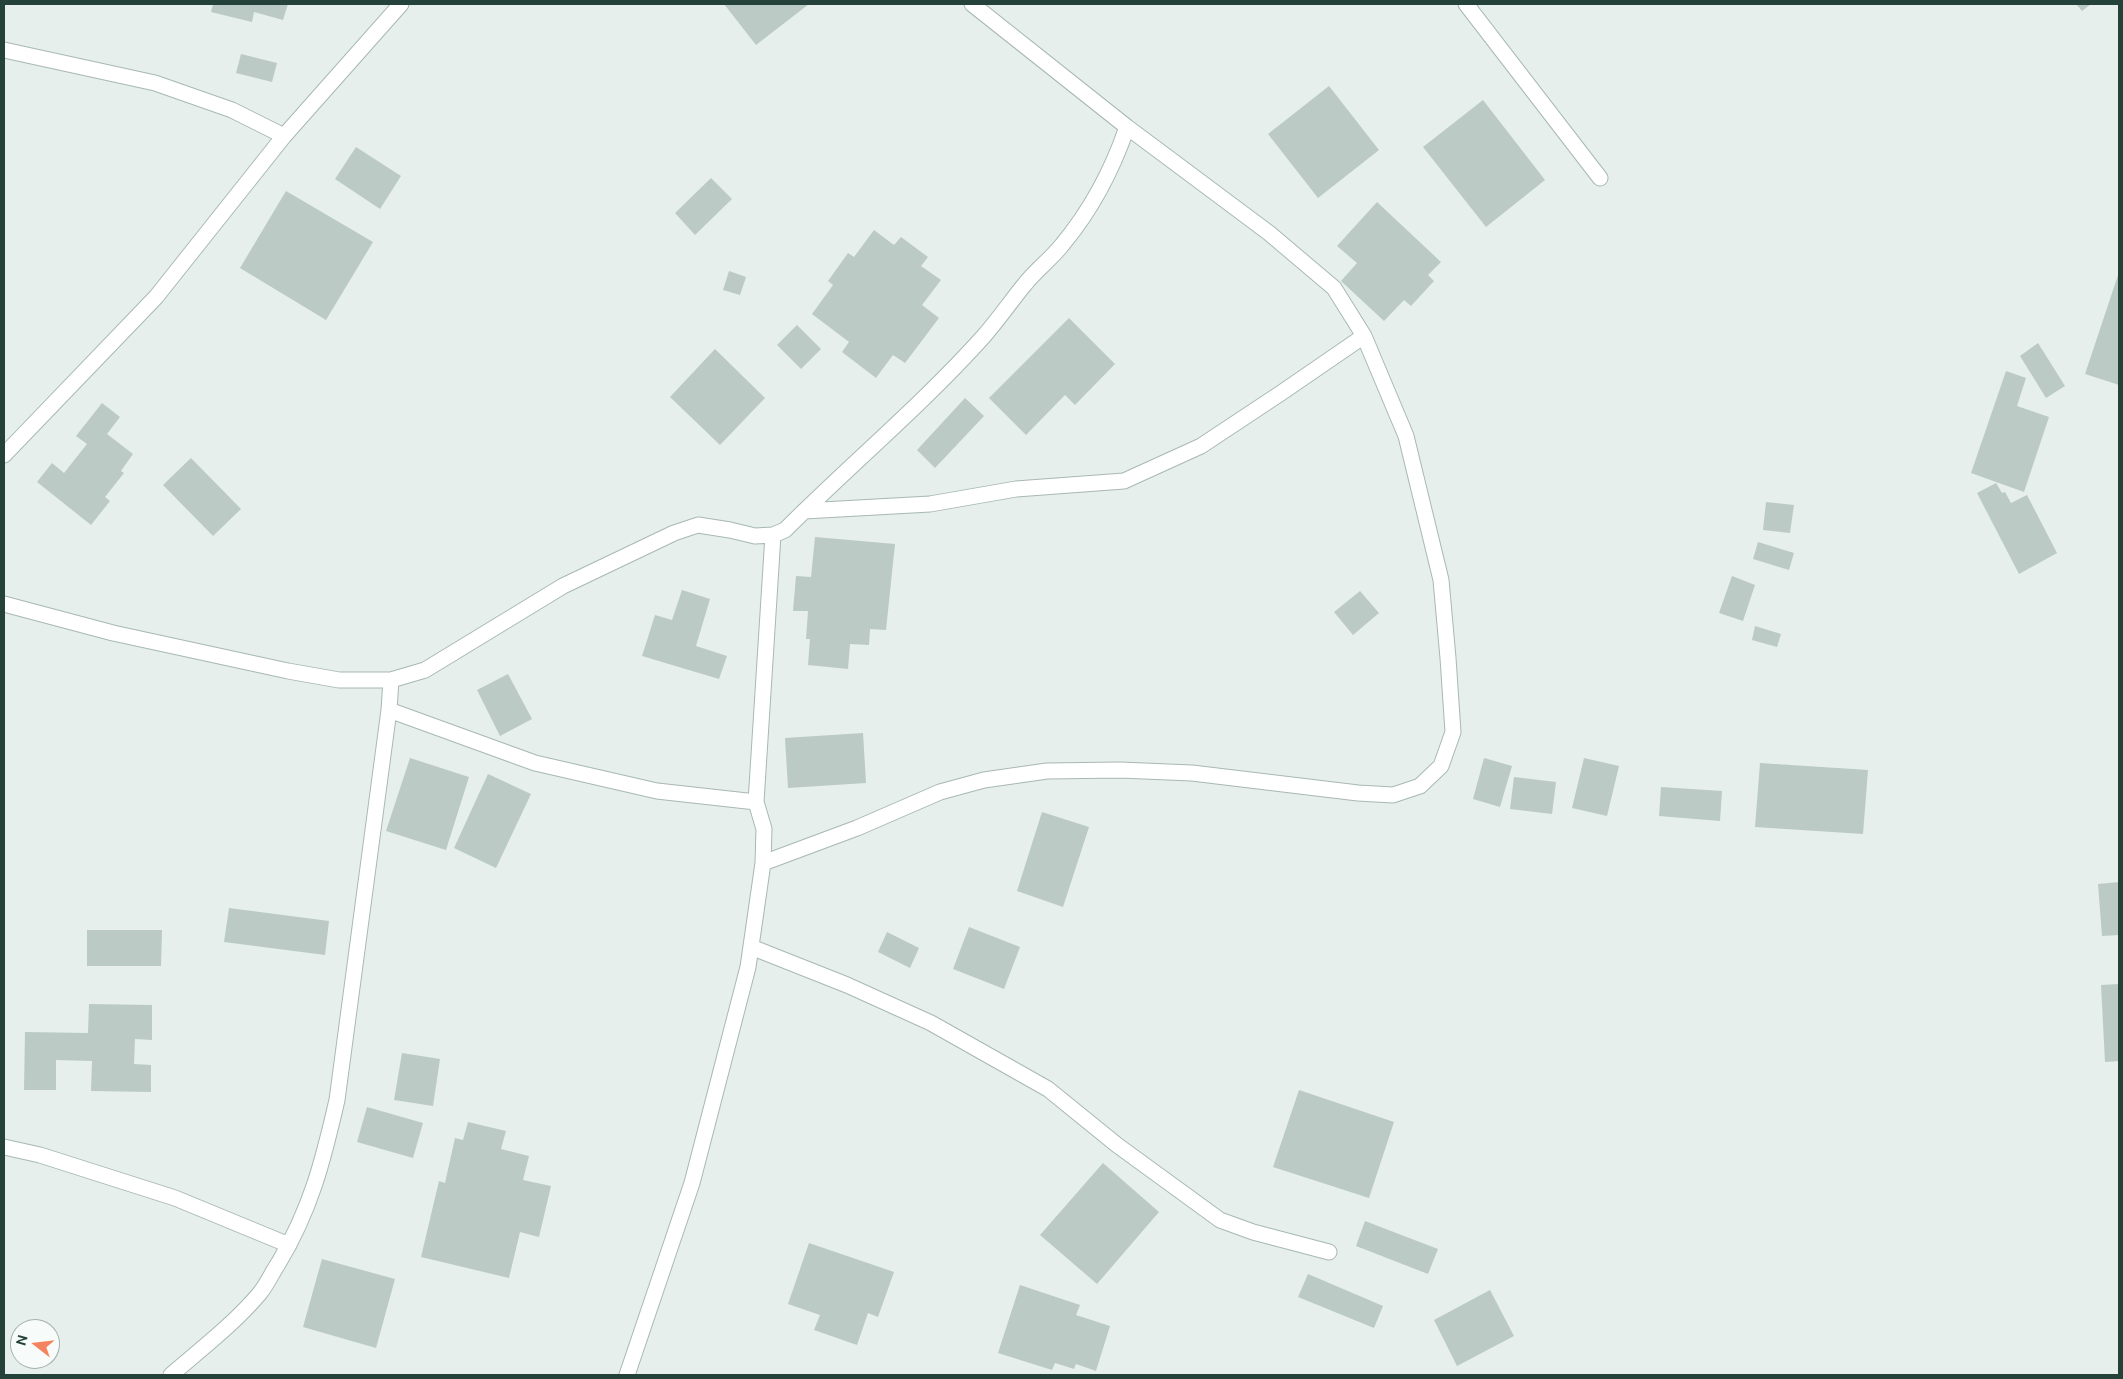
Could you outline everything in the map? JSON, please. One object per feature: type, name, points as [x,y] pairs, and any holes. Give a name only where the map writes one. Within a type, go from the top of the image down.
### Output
[{"type":"street","points":[[4,455],[156,297],[284,136],[401,4]]},
{"type":"street","points":[[763,863],[857,828],[940,792],[984,780],[1047,771],[1120,770],[1192,773],[1358,793],[1392,795],[1420,786],[1441,766],[1452,732],[1441,580],[1406,436],[1364,336],[1334,288],[1269,233],[1127,127],[972,4]]},
{"type":"street","points":[[1466,4],[1600,178]]},
{"type":"street","points":[[4,50],[155,83],[232,110],[284,136]]},
{"type":"street","points":[[4,604],[113,633],[288,671],[339,680],[391,680],[425,670],[563,586],[674,533],[698,525],[755,536],[772,535],[785,530],[983,336],[1027,282],[1061,246],[1091,207],[1105,182],[1117,157],[1127,127]]},
{"type":"street","points":[[804,511],[930,504],[1016,489],[1124,480],[1201,446],[1364,336]]},
{"type":"street","points":[[627,1375],[692,1183],[748,967],[763,863],[764,829],[756,802],[772,535]]},
{"type":"street","points":[[170,1375],[222,1331],[261,1292],[289,1245],[311,1197],[337,1100],[389,710],[391,680]]},
{"type":"street","points":[[389,710],[535,763],[657,791],[756,802]]},
{"type":"street","points":[[751,947],[847,985],[930,1023],[1048,1089],[1117,1145],[1220,1220],[1254,1232],[1329,1252]]},
{"type":"street","points":[[4,1147],[40,1155],[175,1198],[289,1245]]},
{"type":"building","points":[[213,4],[288,4],[283,20],[254,12],[252,22],[211,12]]},
{"type":"building","points":[[724,4],[809,4],[756,45]]},
{"type":"building","points":[[2076,4],[2091,4],[2082,11]]},
{"type":"building","points":[[241,54],[277,63],[272,82],[236,73]]},
{"type":"building","points":[[1329,86],[1379,150],[1318,198],[1268,134]]},
{"type":"building","points":[[1483,100],[1545,180],[1486,227],[1423,147]]},
{"type":"building","points":[[356,147],[401,176],[380,209],[335,179]]},
{"type":"building","points":[[711,178],[732,199],[695,235],[675,213]]},
{"type":"building","points":[[286,191],[373,242],[326,320],[240,268]]},
{"type":"building","points":[[1377,202],[1441,262],[1428,275],[1434,281],[1411,306],[1404,300],[1384,321],[1341,281],[1357,263],[1337,246]]},
{"type":"building","points":[[874,230],[894,245],[901,237],[928,257],[921,266],[941,280],[922,305],[939,318],[905,363],[893,355],[876,378],[842,352],[849,342],[812,314],[833,285],[828,281],[848,253],[854,257]]},
{"type":"building","points":[[729,271],[746,277],[740,295],[723,290]]},
{"type":"building","points":[[2119,272],[2119,385],[2085,374]]},
{"type":"building","points":[[1069,318],[1115,364],[1075,405],[1065,395],[1026,435],[989,398]]},
{"type":"building","points":[[797,325],[821,349],[801,369],[777,345]]},
{"type":"building","points":[[2038,343],[2065,386],[2046,398],[2020,356]]},
{"type":"building","points":[[715,349],[765,398],[720,445],[670,397]]},
{"type":"building","points":[[2006,371],[2026,378],[2017,406],[2049,417],[2024,492],[1971,473]]},
{"type":"building","points":[[965,398],[984,416],[935,468],[917,450]]},
{"type":"building","points":[[102,403],[120,417],[107,434],[133,454],[121,471],[124,473],[105,497],[110,501],[91,525],[37,482],[52,463],[64,473],[87,444],[76,436]]},
{"type":"building","points":[[191,458],[241,509],[213,536],[163,485]]},
{"type":"building","points":[[1996,483],[2002,493],[2005,492],[2011,503],[2027,495],[2057,553],[2019,574],[1977,493]]},
{"type":"building","points":[[1766,502],[1794,505],[1790,533],[1763,530]]},
{"type":"building","points":[[815,537],[895,544],[886,630],[870,629],[869,645],[850,644],[848,669],[808,665],[810,639],[806,639],[808,611],[793,611],[796,576],[811,577]]},
{"type":"building","points":[[1758,542],[1794,553],[1789,570],[1753,559]]},
{"type":"building","points":[[1732,576],[1755,585],[1743,621],[1719,613]]},
{"type":"building","points":[[682,590],[710,599],[696,646],[727,656],[719,679],[642,656],[655,615],[672,620]]},
{"type":"building","points":[[1360,591],[1379,613],[1353,635],[1334,612]]},
{"type":"building","points":[[1755,626],[1781,634],[1777,647],[1752,640]]},
{"type":"building","points":[[508,674],[532,719],[500,736],[477,690]]},
{"type":"building","points":[[863,733],[866,783],[788,788],[785,738]]},
{"type":"building","points":[[410,758],[469,777],[446,850],[386,831]]},
{"type":"building","points":[[1484,758],[1512,766],[1500,807],[1473,799]]},
{"type":"building","points":[[1584,758],[1619,766],[1607,816],[1572,808]]},
{"type":"building","points":[[1760,763],[1868,770],[1863,834],[1755,827]]},
{"type":"building","points":[[488,774],[531,794],[496,868],[454,848]]},
{"type":"building","points":[[1514,777],[1556,782],[1552,814],[1510,809]]},
{"type":"building","points":[[1661,787],[1722,791],[1720,821],[1659,816]]},
{"type":"building","points":[[1042,812],[1089,827],[1063,907],[1017,891]]},
{"type":"building","points":[[2119,882],[2119,935],[2102,936],[2098,884]]},
{"type":"building","points":[[229,908],[329,921],[325,955],[224,942]]},
{"type":"building","points":[[969,927],[1020,947],[1004,989],[953,969]]},
{"type":"building","points":[[87,930],[162,930],[161,966],[87,966]]},
{"type":"building","points":[[887,932],[919,948],[910,968],[878,952]]},
{"type":"building","points":[[2119,984],[2119,1061],[2105,1062],[2101,985]]},
{"type":"building","points":[[89,1004],[152,1005],[152,1040],[135,1039],[134,1064],[151,1065],[151,1092],[91,1091],[92,1061],[56,1060],[56,1090],[24,1090],[25,1032],[88,1033]]},
{"type":"building","points":[[402,1053],[440,1059],[433,1106],[394,1100]]},
{"type":"building","points":[[1299,1090],[1394,1122],[1369,1198],[1273,1167]]},
{"type":"building","points":[[367,1107],[423,1123],[413,1158],[357,1142]]},
{"type":"building","points":[[468,1122],[506,1131],[501,1149],[529,1156],[523,1180],[551,1186],[539,1237],[520,1232],[509,1278],[421,1257],[439,1181],[445,1183],[455,1138],[463,1140]]},
{"type":"building","points":[[1103,1163],[1159,1212],[1097,1284],[1040,1235]]},
{"type":"building","points":[[1365,1221],[1438,1249],[1428,1274],[1356,1246]]},
{"type":"building","points":[[809,1243],[894,1272],[878,1317],[868,1313],[857,1345],[814,1330],[820,1315],[788,1304]]},
{"type":"building","points":[[322,1259],[395,1279],[376,1348],[303,1327]]},
{"type":"building","points":[[1308,1274],[1383,1306],[1374,1328],[1298,1297]]},
{"type":"building","points":[[1020,1285],[1080,1305],[1076,1315],[1110,1326],[1096,1371],[1076,1364],[1074,1369],[1055,1363],[1052,1370],[998,1353]]},
{"type":"building","points":[[1490,1290],[1514,1336],[1457,1366],[1434,1320]]}]
